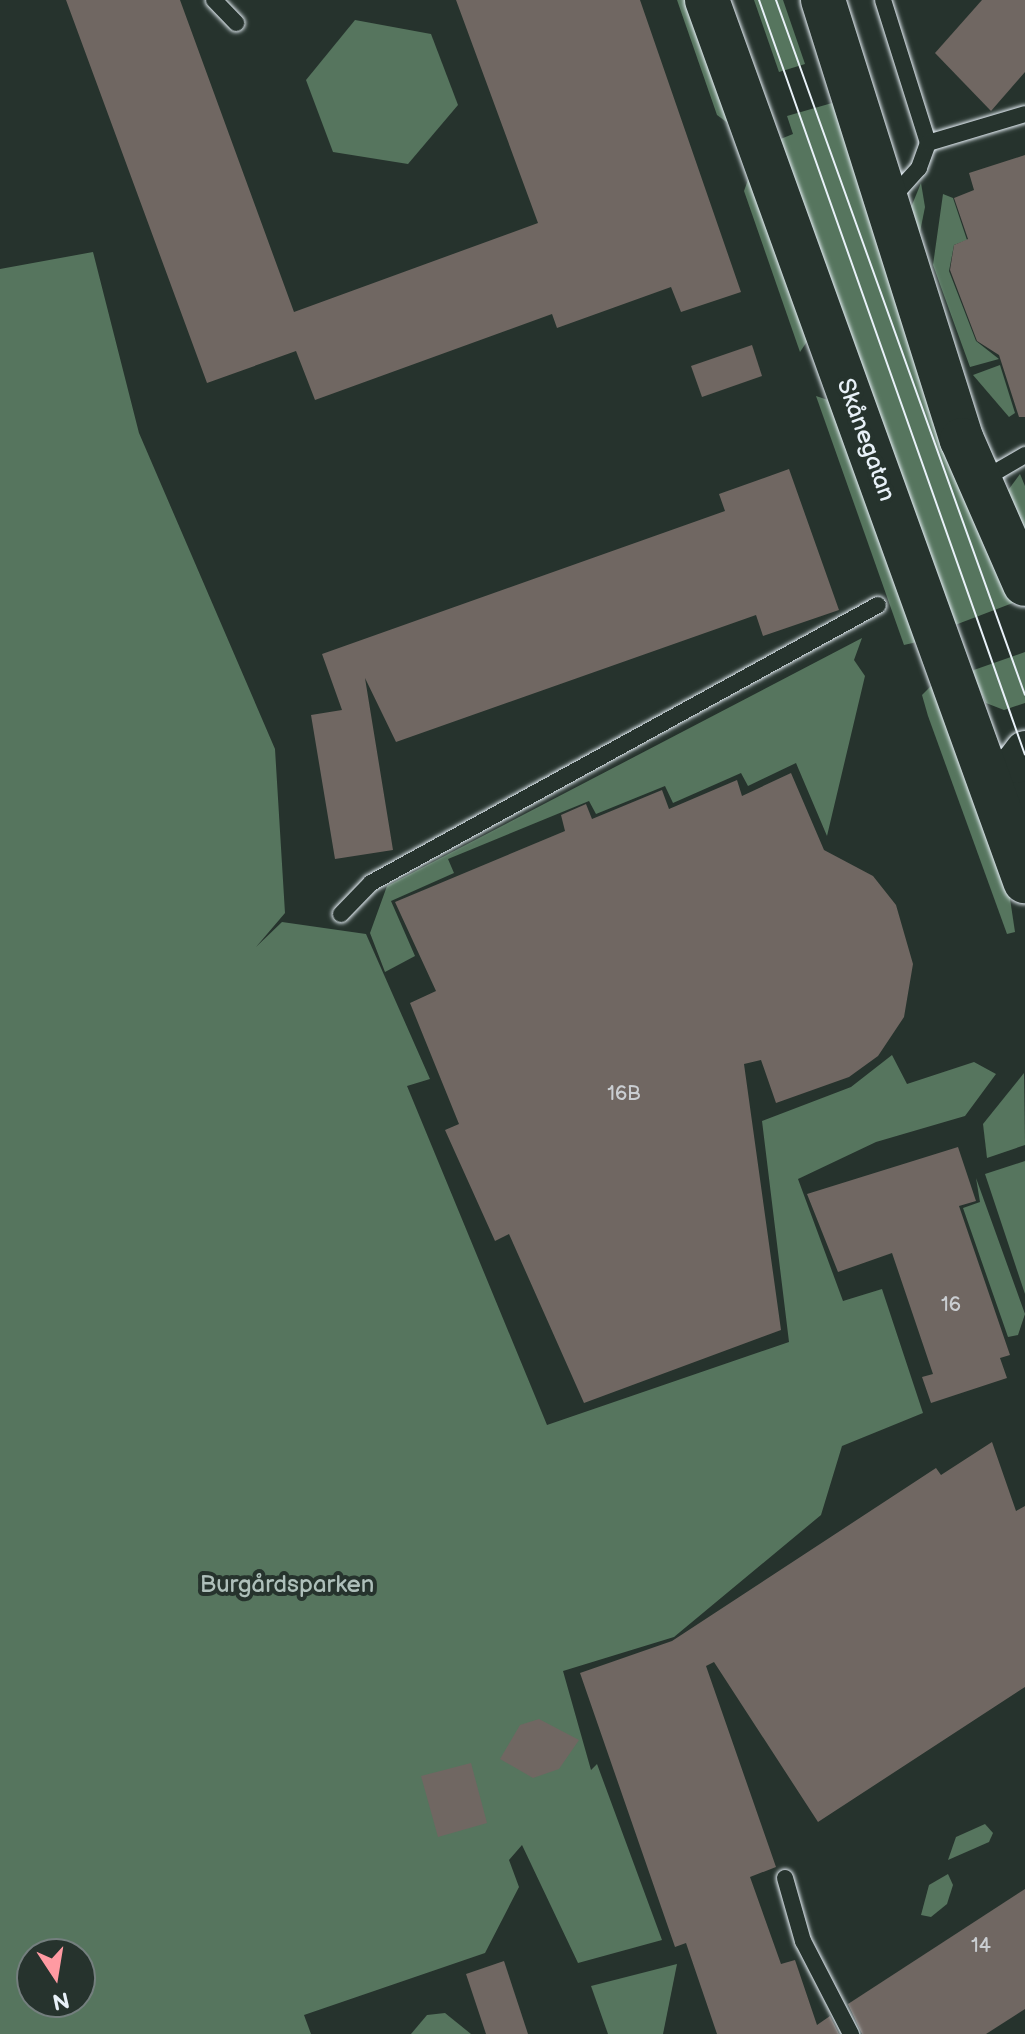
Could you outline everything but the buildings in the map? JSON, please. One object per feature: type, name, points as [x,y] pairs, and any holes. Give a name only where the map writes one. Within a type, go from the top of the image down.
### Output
[{"type":"main road","name":"Skånegatan","points":[[707,0],[1025,881]]},
{"type":"main road","points":[[823,0],[885,207],[980,481],[1025,584]]},
{"type":"street","points":[[966,717],[1022,760],[1006,830]]},
{"type":"lane","points":[[214,0],[236,23]]},
{"type":"lane","points":[[883,0],[928,143],[919,168],[885,207]]},
{"type":"lane","points":[[928,143],[1025,114]]},
{"type":"lane","points":[[980,481],[1025,455]]},
{"type":"lane","points":[[341,914],[371,883],[878,605]]},
{"type":"lane","points":[[785,1878],[803,1941],[851,2034]]},
{"type":"green space","points":[[677,0],[691,0],[736,129],[717,115]]},
{"type":"green space","points":[[754,0],[783,0],[805,64],[779,72]]},
{"type":"green space","points":[[355,20],[431,34],[458,105],[408,164],[333,152],[306,80]]},
{"type":"green space","points":[[839,101],[1018,601],[955,625],[773,142],[793,134],[787,116]]},
{"type":"green space","points":[[749,177],[808,340],[800,352],[744,191]]},
{"type":"green space","points":[[921,183],[925,207],[916,252],[907,217]]},
{"type":"green space","points":[[943,194],[953,198],[967,240],[954,245],[949,271],[976,341],[999,359],[970,367],[933,265]]},
{"type":"green space","name":"Burgårdsparken","points":[[93,252],[139,433],[275,749],[285,913],[256,947],[282,922],[366,934],[430,1079],[407,1086],[547,1425],[789,1342],[762,1121],[851,1087],[892,1055],[907,1084],[974,1062],[996,1074],[965,1116],[876,1142],[798,1179],[843,1301],[882,1289],[923,1413],[842,1446],[821,1515],[674,1637],[563,1671],[591,1770],[597,1764],[662,1940],[578,1963],[522,1845],[509,1860],[519,1887],[485,1953],[304,2015],[311,2034],[0,2034],[0,269]]},
{"type":"green space","points":[[1000,365],[1015,413],[1009,417],[973,375]]},
{"type":"green space","points":[[816,396],[828,400],[917,642],[904,645]]},
{"type":"green space","points":[[1020,474],[1025,486],[1025,556],[1006,493]]},
{"type":"green space","points":[[862,638],[854,660],[865,676],[827,836],[796,763],[748,786],[741,773],[673,803],[665,786],[596,814],[589,801],[448,859],[454,873],[391,901],[415,956],[385,972],[370,933],[387,886]]},
{"type":"green space","points":[[1025,652],[1025,703],[1004,710],[986,703],[971,671]]},
{"type":"green space","points":[[933,684],[1009,892],[1015,932],[1007,934],[928,716],[922,695]]},
{"type":"green space","points":[[1024,1073],[1025,1145],[987,1158],[983,1124]]},
{"type":"green space","points":[[1025,1161],[1025,1294],[985,1174]]},
{"type":"green space","points":[[976,1178],[1025,1314],[1018,1335],[1008,1337],[963,1208],[980,1202]]},
{"type":"green space","points":[[985,1824],[993,1833],[989,1842],[948,1860],[956,1837]]},
{"type":"green space","points":[[948,1874],[953,1885],[947,1904],[931,1917],[921,1915],[929,1885]]},
{"type":"green space","points":[[677,1964],[663,2034],[608,2034],[591,1986]]},
{"type":"green space","points":[[445,2013],[471,2034],[411,2034],[427,2015]]},
{"type":"tram line","points":[[759,0],[1025,755]]},
{"type":"tram line","points":[[776,0],[1025,695]]}]
